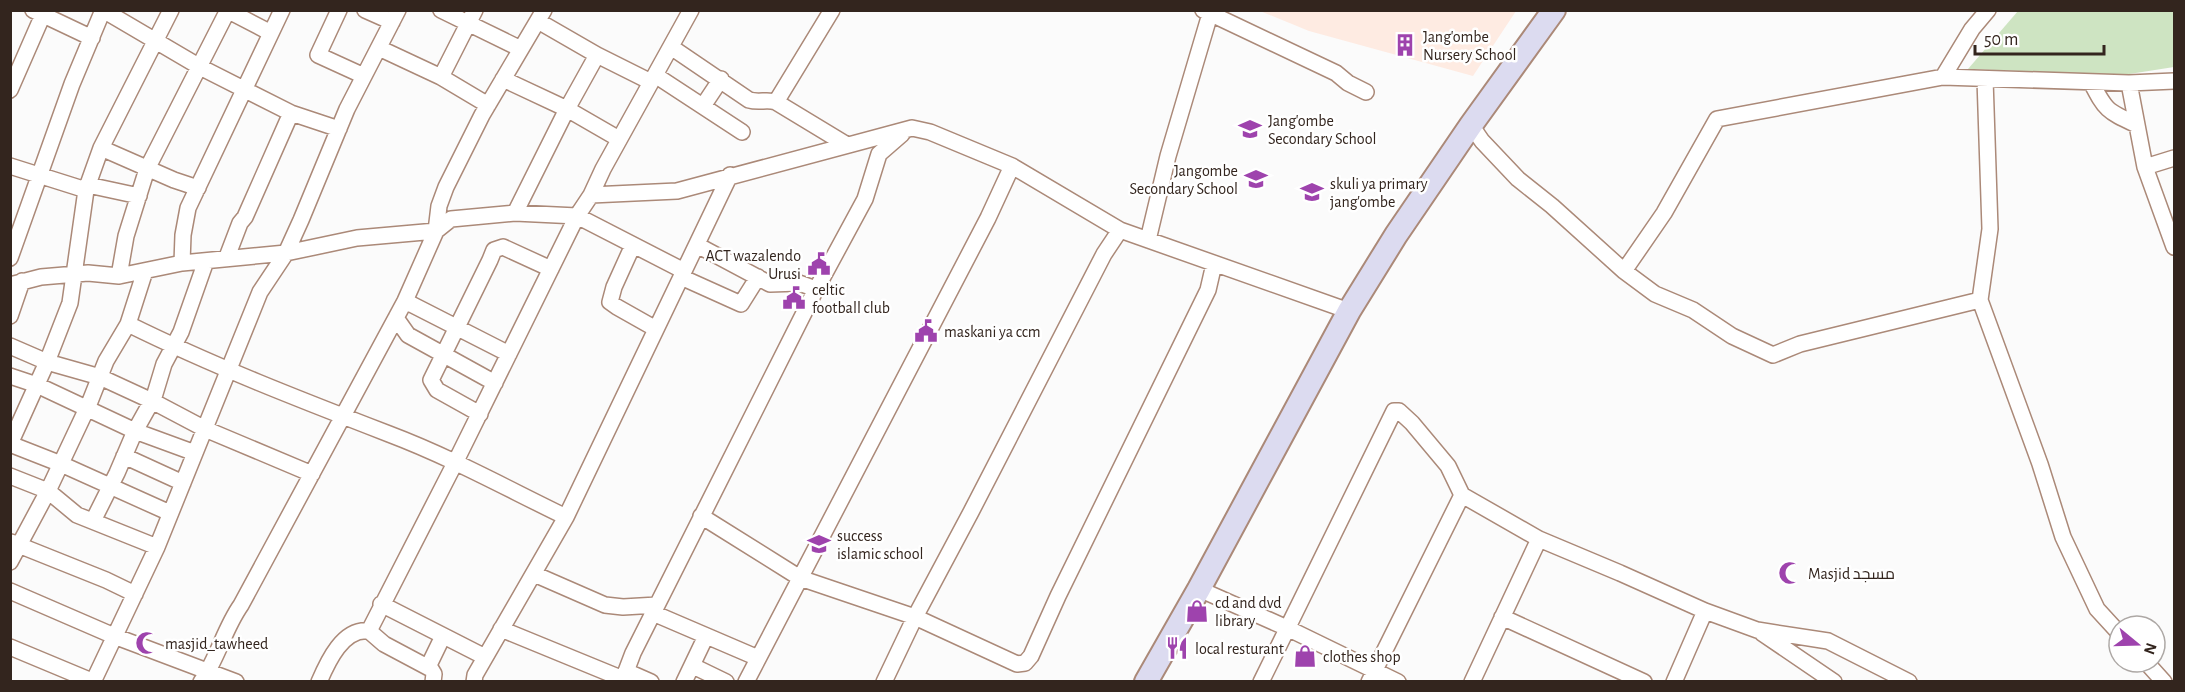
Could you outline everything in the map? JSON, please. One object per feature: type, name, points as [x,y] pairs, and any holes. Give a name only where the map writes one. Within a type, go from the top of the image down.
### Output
[{"type":"main road","points":[[1146,681],[1199,589],[1349,311],[1396,235],[1471,125],[1554,10]]},
{"type":"street","points":[[10,258],[15,231],[40,175],[72,84],[103,10],[156,43],[291,113],[339,129]]},
{"type":"street","points":[[170,513],[11,444],[70,303],[87,187],[100,148],[171,10]]},
{"type":"street","points":[[182,263],[186,217],[282,10]]},
{"type":"street","points":[[339,10],[318,55],[364,76]]},
{"type":"street","points":[[10,647],[93,681],[156,547],[260,292],[286,253],[339,129],[395,16],[365,10]]},
{"type":"street","points":[[441,10],[472,17],[521,49]]},
{"type":"street","points":[[369,631],[480,414],[577,216],[591,195],[691,10]]},
{"type":"street","points":[[776,102],[832,10]]},
{"type":"street","points":[[1943,77],[1972,29],[1988,10]]},
{"type":"street","points":[[119,276],[126,236],[147,169],[228,11],[271,33]]},
{"type":"street","points":[[10,90],[41,12],[92,38]]},
{"type":"street","points":[[1148,240],[1206,12],[1336,73],[1348,83],[1366,92]]},
{"type":"street","points":[[205,676],[231,619],[241,605],[405,301],[436,231],[439,206],[488,105],[541,16],[597,55],[653,78],[703,106],[742,132]]},
{"type":"street","points":[[441,77],[472,17]]},
{"type":"street","points":[[671,46],[749,100],[755,102],[767,99],[776,102],[847,145]]},
{"type":"street","points":[[379,48],[441,77],[488,105]]},
{"type":"street","points":[[515,213],[597,55]]},
{"type":"street","points":[[1624,271],[1664,213],[1717,118],[1943,77],[2129,83],[2175,81]]},
{"type":"street","points":[[503,79],[567,109],[619,140]]},
{"type":"street","points":[[703,106],[721,79]]},
{"type":"street","points":[[1985,79],[1990,229],[1980,300],[2064,537],[2097,609],[2107,620]]},
{"type":"street","points":[[2091,82],[2102,103],[2110,112],[2137,125]]},
{"type":"street","points":[[2129,83],[2145,167],[2175,247]]},
{"type":"street","points":[[227,257],[240,223],[245,217],[291,113]]},
{"type":"street","points":[[1471,125],[1482,141],[1518,179],[1552,206],[1624,271],[1655,294],[1693,310],[1732,336],[1773,355],[1800,344],[1980,300]]},
{"type":"street","points":[[591,195],[677,191],[912,128],[930,132],[1012,166],[1120,230],[1349,311]]},
{"type":"street","points":[[624,677],[701,516],[816,289],[865,199],[879,154],[912,128]]},
{"type":"street","points":[[100,148],[198,188]]},
{"type":"street","points":[[2145,167],[2175,158]]},
{"type":"street","points":[[10,166],[87,187],[139,196]]},
{"type":"street","points":[[746,681],[988,218],[1012,166]]},
{"type":"street","points":[[474,681],[485,657],[566,517],[730,175]]},
{"type":"street","points":[[10,316],[16,283],[41,277],[88,273],[119,276],[182,263],[286,253],[357,238],[436,231],[452,219],[515,213],[577,216],[741,304],[758,277]]},
{"type":"street","points":[[884,681],[1104,254],[1120,230]]},
{"type":"street","points":[[633,245],[614,287],[610,302],[657,329]]},
{"type":"street","points":[[697,245],[770,284],[799,283],[816,289]]},
{"type":"street","points":[[480,414],[432,385],[433,375],[458,328],[494,250],[498,247],[512,250],[551,269]]},
{"type":"street","points":[[93,521],[135,431],[152,401],[164,364],[181,332],[206,261]]},
{"type":"street","points":[[701,516],[800,578],[915,617],[1017,664],[1025,663],[1031,656],[1058,596],[1208,291],[1214,264]]},
{"type":"street","points":[[10,562],[15,544],[48,491],[87,409],[106,361],[128,324],[145,271]]},
{"type":"street","points":[[405,301],[509,354]]},
{"type":"street","points":[[396,318],[408,335],[495,383]]},
{"type":"street","points":[[128,324],[173,347],[455,463],[566,517]]},
{"type":"street","points":[[10,346],[47,362],[100,377],[205,429],[312,474]]},
{"type":"street","points":[[10,376],[37,385],[135,431],[195,453]]},
{"type":"street","points":[[1261,681],[1394,411],[1404,414],[1449,466],[1462,495],[1539,539],[1705,611],[1756,630],[1828,641],[1909,681]]},
{"type":"street","points":[[124,456],[183,483]]},
{"type":"street","points":[[10,476],[48,491],[77,515],[156,547]]},
{"type":"street","points":[[1371,676],[1462,495]]},
{"type":"street","points":[[1472,681],[1539,539]]},
{"type":"street","points":[[15,544],[85,571],[135,594]]},
{"type":"street","points":[[534,574],[605,605],[655,609],[706,636],[758,658]]},
{"type":"street","points":[[1199,589],[1287,628],[1371,676],[1398,681]]},
{"type":"street","points":[[10,591],[205,676],[236,681]]},
{"type":"street","points":[[381,604],[485,657]]},
{"type":"street","points":[[1674,681],[1705,611]]},
{"type":"street","points":[[1502,617],[1644,681]]},
{"type":"street","points":[[501,629],[624,677],[651,681]]},
{"type":"street","points":[[1756,630],[1834,681]]},
{"type":"street","points":[[319,681],[342,641],[355,631],[369,631],[384,644],[430,674],[443,636]]},
{"type":"street","points":[[684,681],[706,636]]},
{"type":"street","points":[[1801,660],[1810,639]]},
{"type":"street","points":[[693,666],[726,681]]},
{"type":"shaded area","points":[[1260,11],[1516,11],[1473,76],[1309,31]]},
{"type":"green space","points":[[2018,11],[2174,11],[2174,67],[2123,75],[1968,69]]},
{"type":"place","name":"Jang'ombe Nursery School","points":[[1405,45]]},
{"type":"place","name":"Jang'ombe Secondary School","points":[[1250,129]]},
{"type":"place","name":"Jangombe Secondary School","points":[[1256,179]]},
{"type":"place","name":"skuli ya primary jang'ombe","points":[[1312,192]]},
{"type":"place","name":"ACT wazalendo Urusi","points":[[819,264]]},
{"type":"place","name":"celtic football club","points":[[794,298]]},
{"type":"place","name":"maskani ya ccm","points":[[926,331]]},
{"type":"place","name":"success islamic school","points":[[819,544]]},
{"type":"place","name":"Masjid مسجد","points":[[1790,573]]},
{"type":"place","name":"cd and dvd library","points":[[1197,611]]},
{"type":"place","name":"masjid_tawheed","points":[[147,643]]},
{"type":"place","name":"local resturant","points":[[1177,648]]},
{"type":"place","name":"clothes shop","points":[[1305,656]]}]
